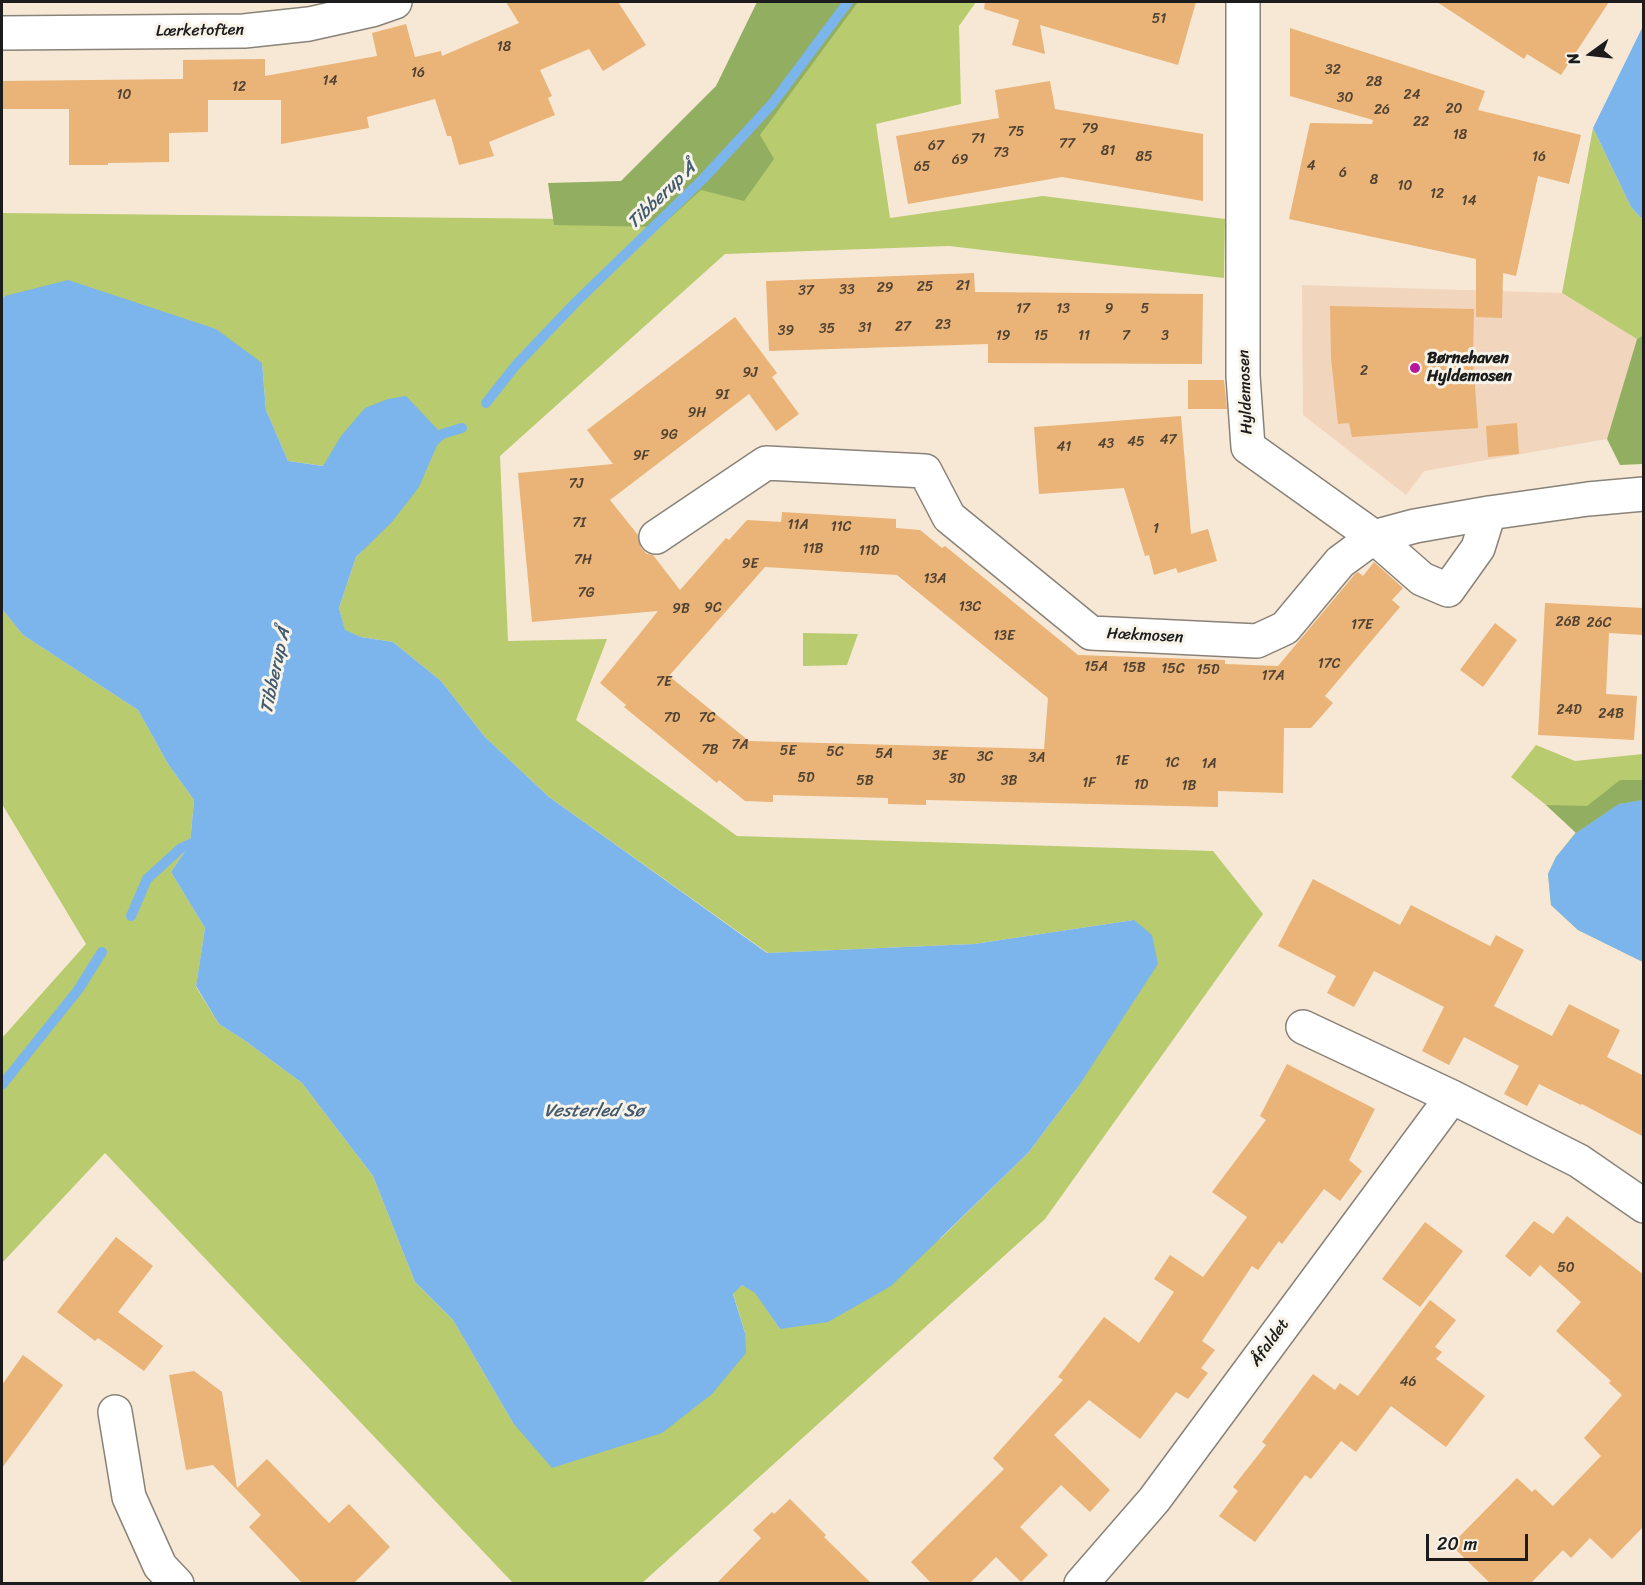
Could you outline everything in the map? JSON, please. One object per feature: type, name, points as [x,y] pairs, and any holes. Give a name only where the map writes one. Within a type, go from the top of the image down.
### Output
[{"type":"street","name":"Lærketoften","points":[[2,33],[244,31],[309,24],[372,10],[395,2]]},
{"type":"street","name":"Hyldemosen","points":[[1243,2],[1244,376],[1248,447],[1374,537],[1422,579],[1448,590],[1478,548],[1489,513]]},
{"type":"street","name":"Hækmosen","points":[[656,537],[766,463],[925,471],[949,517],[1091,633],[1257,641],[1284,628],[1340,562],[1374,537],[1415,526],[1489,513],[1644,494]]},
{"type":"street","points":[[1303,1027],[1452,1097],[1579,1161],[1644,1206]]},
{"type":"street","name":"Åfaldet","points":[[1081,1584],[1154,1500],[1452,1097]]},
{"type":"street","points":[[115,1412],[129,1497],[160,1566],[177,1584]]},
{"type":"shaded area","points":[[1302,285],[1562,293],[1637,339],[1607,439],[1424,471],[1406,495],[1303,415]]},
{"type":"green space","points":[[757,2],[858,2],[760,135],[774,159],[744,201],[701,190],[660,227],[554,225],[548,183],[621,181],[716,86]]},
{"type":"green space","points":[[821,2],[976,2],[959,26],[961,104],[876,124],[890,218],[1043,196],[1225,219],[1224,278],[949,246],[725,254],[500,456],[508,641],[607,639],[576,720],[737,836],[1213,851],[1263,914],[1045,1219],[642,1583],[513,1583],[105,1153],[2,1263],[2,1038],[86,944],[2,804],[2,609],[23,635],[138,710],[168,764],[194,800],[190,844],[171,872],[205,928],[196,987],[219,1024],[302,1083],[373,1176],[415,1282],[453,1320],[513,1423],[745,1333],[733,1293],[742,1285],[755,1292],[780,1329],[941,1238],[1028,1153],[1078,1087],[1134,920],[974,944],[768,953],[549,797],[485,737],[441,681],[393,642],[361,637],[345,631],[339,608],[356,557],[363,550],[327,460],[324,466],[288,461],[266,410],[262,363],[5,296],[2,299],[2,213],[668,220]]},
{"type":"green space","points":[[1593,128],[1631,207],[1643,220],[1643,335],[1637,339],[1562,293]]},
{"type":"green space","points":[[1643,335],[1643,464],[1620,465],[1607,439],[1637,339]]},
{"type":"green space","points":[[803,633],[858,634],[847,665],[803,666]]},
{"type":"green space","points":[[1536,745],[1575,761],[1643,754],[1643,962],[1578,930],[1551,905],[1548,874],[1556,857],[1576,832],[1511,777]]},
{"type":"green space","points":[[1620,780],[1643,780],[1643,800],[1619,804],[1576,833],[1546,805],[1587,806]]},
{"type":"water","points":[[1643,26],[1643,220],[1631,207],[1593,128]]},
{"type":"water","name":"Vesterled Sø","points":[[68,280],[216,329],[262,363],[266,410],[288,461],[323,466],[341,436],[365,408],[388,399],[406,396],[442,434],[419,487],[392,522],[356,557],[339,608],[345,630],[361,637],[393,642],[441,681],[485,737],[549,797],[767,953],[974,944],[1134,920],[1152,935],[1158,964],[1078,1087],[1028,1153],[891,1286],[828,1322],[780,1329],[755,1293],[742,1285],[733,1294],[745,1333],[746,1353],[712,1394],[662,1433],[552,1468],[513,1423],[453,1320],[415,1282],[373,1176],[302,1083],[219,1024],[196,986],[205,928],[171,872],[190,844],[194,800],[168,764],[138,710],[23,635],[2,609],[2,299],[5,296]]},
{"type":"water","points":[[1644,800],[1643,962],[1578,930],[1551,905],[1548,874],[1556,857],[1576,833],[1619,804]]},
{"type":"building","points":[[506,2],[618,2],[646,45],[603,71],[589,49],[540,70],[552,96],[548,98],[555,115],[489,142],[494,156],[459,165],[451,136],[447,136],[435,99],[367,117],[369,128],[281,144],[281,100],[208,100],[208,132],[169,133],[169,162],[108,163],[108,165],[69,165],[69,109],[2,109],[2,81],[183,79],[183,60],[265,59],[265,76],[377,56],[372,33],[406,24],[415,57],[441,51],[442,56],[519,23]]},
{"type":"building","points":[[985,2],[1196,2],[1178,65],[1040,25],[1045,54],[1012,45],[1019,20],[984,9]]},
{"type":"building","points":[[1437,2],[1609,2],[1561,75],[1527,54],[1524,59]]},
{"type":"building","points":[[1290,28],[1485,91],[1478,110],[1581,135],[1569,184],[1538,176],[1516,276],[1503,273],[1502,318],[1476,317],[1476,259],[1289,219],[1310,123],[1372,124],[1373,120],[1290,96]]},
{"type":"building","points":[[1050,81],[1055,109],[1203,134],[1203,201],[1062,177],[908,204],[896,136],[999,118],[995,90]]},
{"type":"building","points":[[974,273],[975,292],[1203,294],[1202,364],[988,363],[988,344],[769,351],[766,281]]},
{"type":"building","name":"Børnehaven Hyldemosen","points":[[1330,306],[1474,309],[1473,359],[1478,428],[1352,437],[1349,423],[1338,424],[1331,358]]},
{"type":"building","points":[[735,317],[777,373],[772,377],[799,414],[776,431],[749,394],[610,500],[638,535],[641,548],[647,554],[653,555],[680,590],[726,538],[729,540],[747,520],[781,522],[782,512],[896,519],[896,528],[920,530],[942,548],[945,546],[1078,655],[1225,660],[1225,664],[1278,666],[1355,574],[1358,572],[1363,576],[1374,562],[1403,588],[1392,600],[1400,607],[1325,696],[1333,703],[1311,728],[1284,728],[1283,793],[1218,791],[1218,807],[926,800],[926,805],[888,804],[888,798],[773,795],[773,802],[745,801],[719,780],[717,783],[624,707],[626,705],[600,683],[658,611],[532,622],[518,473],[613,464],[587,430]],"holes":[[[765,567],[897,575],[1048,698],[1044,749],[749,741],[669,676]]]},
{"type":"building","points":[[1188,380],[1224,380],[1227,409],[1188,409]]},
{"type":"building","points":[[1181,416],[1191,534],[1208,529],[1217,561],[1178,573],[1176,568],[1154,575],[1149,555],[1145,556],[1124,488],[1039,494],[1034,427]]},
{"type":"building","points":[[1517,423],[1519,454],[1488,457],[1486,426]]},
{"type":"building","points":[[1545,603],[1644,608],[1644,635],[1609,633],[1606,694],[1637,696],[1634,740],[1538,735]]},
{"type":"building","points":[[1495,623],[1517,640],[1483,687],[1460,670]]},
{"type":"building","points":[[1313,879],[1400,925],[1411,905],[1490,946],[1496,935],[1524,950],[1494,1006],[1552,1036],[1569,1004],[1620,1030],[1607,1057],[1644,1076],[1644,1137],[1539,1084],[1527,1106],[1504,1094],[1519,1066],[1464,1037],[1449,1065],[1422,1051],[1444,1007],[1374,971],[1354,1007],[1327,993],[1336,976],[1278,946]]},
{"type":"building","points":[[1287,1064],[1375,1109],[1349,1160],[1362,1171],[1340,1201],[1324,1189],[1282,1244],[1279,1241],[1258,1270],[1252,1266],[1202,1341],[1215,1350],[1201,1368],[1208,1373],[1188,1399],[1176,1392],[1140,1439],[1089,1400],[1054,1435],[1110,1490],[1090,1512],[1061,1485],[1020,1527],[1048,1555],[1021,1582],[996,1557],[969,1584],[932,1584],[911,1562],[1004,1469],[993,1458],[1063,1380],[1058,1377],[1104,1317],[1139,1343],[1174,1292],[1154,1279],[1170,1255],[1203,1277],[1247,1217],[1212,1192],[1266,1120],[1260,1116]]},
{"type":"building","points":[[1567,1216],[1644,1275],[1644,1526],[1612,1559],[1590,1538],[1571,1558],[1563,1550],[1530,1584],[1491,1584],[1451,1545],[1517,1478],[1532,1492],[1535,1489],[1553,1506],[1601,1456],[1584,1438],[1622,1395],[1609,1383],[1611,1381],[1556,1331],[1581,1302],[1540,1265],[1530,1277],[1505,1256],[1534,1221],[1553,1234]]},
{"type":"building","points":[[1425,1222],[1463,1251],[1420,1307],[1382,1279]]},
{"type":"building","points":[[116,1237],[153,1266],[118,1312],[163,1346],[144,1371],[98,1338],[95,1341],[57,1312]]},
{"type":"building","points":[[1430,1300],[1456,1320],[1435,1347],[1442,1352],[1436,1359],[1485,1396],[1446,1447],[1391,1406],[1356,1452],[1341,1441],[1311,1479],[1305,1475],[1255,1542],[1219,1516],[1238,1491],[1233,1487],[1266,1445],[1262,1442],[1313,1374],[1335,1390],[1340,1383],[1358,1396]]},
{"type":"building","points":[[23,1355],[63,1385],[2,1468],[2,1385]]},
{"type":"building","points":[[194,1371],[222,1392],[237,1488],[267,1459],[329,1523],[349,1504],[390,1547],[353,1584],[303,1584],[249,1527],[261,1515],[213,1465],[186,1470],[169,1375]]},
{"type":"building","points":[[790,1499],[826,1535],[824,1537],[872,1584],[716,1584],[761,1538],[753,1530]]},
{"type":"waterway","name":"Tibberup Å","points":[[486,403],[516,365],[576,302],[703,179],[772,104],[848,2]]},
{"type":"waterway","name":"Tibberup Å","points":[[433,442],[442,434],[462,428]]},
{"type":"waterway","name":"Tibberup Å","points":[[131,916],[147,879],[181,848],[204,838]]},
{"type":"waterway","name":"Tibberup Å","points":[[2,1085],[78,990],[102,952]]},
{"type":"place","name":"Børnehaven Hyldemosen","points":[[1415,368]]}]
